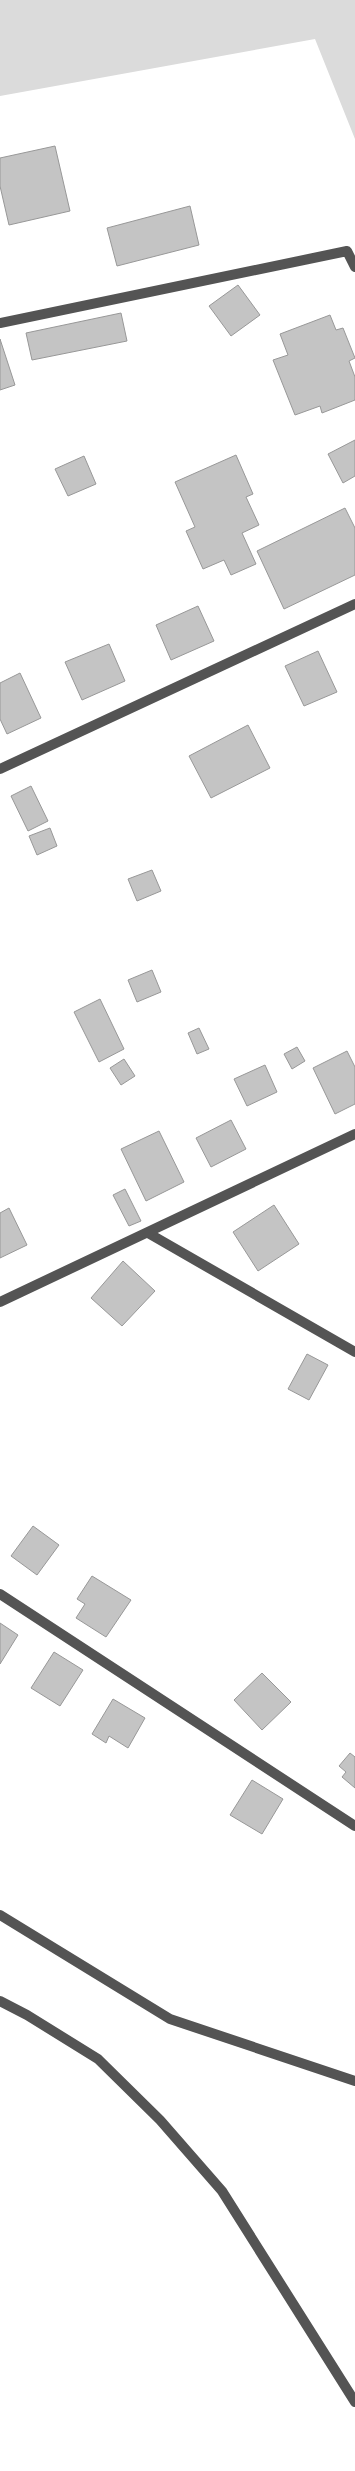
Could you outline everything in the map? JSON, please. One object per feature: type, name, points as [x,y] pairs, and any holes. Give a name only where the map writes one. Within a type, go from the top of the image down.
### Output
[{"type":"street","points":[[0,323],[347,251],[355,267]]},
{"type":"street","points":[[0,768],[355,604]]},
{"type":"street","points":[[0,1302],[355,1134]]},
{"type":"street","points":[[148,1233],[355,1352]]},
{"type":"street","points":[[0,1594],[355,1826]]},
{"type":"street","points":[[0,1915],[170,2019],[355,2081]]},
{"type":"street","points":[[0,2001],[98,2059],[160,2120],[222,2191],[355,2402]]},
{"type":"shaded area","points":[[0,0],[355,0],[355,139],[315,39],[0,96]]},
{"type":"building","points":[[55,146],[70,211],[9,225],[0,186],[0,158]]},
{"type":"building","points":[[190,206],[199,245],[117,266],[107,228]]},
{"type":"building","points":[[238,285],[260,315],[231,336],[209,306]]},
{"type":"building","points":[[121,313],[127,341],[32,360],[26,333]]},
{"type":"building","points":[[330,315],[336,330],[343,328],[355,358],[349,361],[355,377],[355,400],[322,413],[320,406],[295,415],[273,360],[288,355],[280,334]]},
{"type":"building","points":[[0,339],[15,385],[0,390]]},
{"type":"building","points":[[355,440],[355,476],[343,483],[328,454]]},
{"type":"building","points":[[236,455],[253,494],[246,497],[259,525],[242,533],[256,564],[231,575],[224,560],[203,569],[186,531],[195,527],[175,482]]},
{"type":"building","points":[[84,456],[96,484],[68,496],[55,469]]},
{"type":"building","points":[[345,508],[355,528],[355,575],[284,609],[257,551]]},
{"type":"building","points":[[198,606],[214,641],[171,660],[156,625]]},
{"type":"building","points":[[109,644],[125,681],[82,700],[65,662]]},
{"type":"building","points":[[318,651],[337,692],[304,706],[285,666]]},
{"type":"building","points":[[20,673],[41,718],[7,734],[0,719],[0,683]]},
{"type":"building","points":[[248,725],[270,768],[211,798],[189,756]]},
{"type":"building","points":[[31,786],[48,821],[28,831],[11,796]]},
{"type":"building","points":[[50,828],[57,846],[37,855],[29,836]]},
{"type":"building","points":[[152,870],[161,891],[137,901],[128,879]]},
{"type":"building","points":[[152,970],[161,992],[137,1002],[128,980]]},
{"type":"building","points":[[100,999],[124,1049],[99,1062],[74,1012]]},
{"type":"building","points":[[199,1028],[209,1049],[197,1054],[188,1033]]},
{"type":"building","points":[[297,1047],[305,1061],[292,1069],[284,1054]]},
{"type":"building","points":[[347,1051],[355,1067],[355,1104],[335,1114],[313,1068]]},
{"type":"building","points":[[124,1059],[135,1076],[121,1085],[110,1068]]},
{"type":"building","points":[[265,1065],[277,1092],[247,1106],[234,1079]]},
{"type":"building","points":[[231,1120],[246,1149],[211,1167],[196,1138]]},
{"type":"building","points":[[159,1131],[184,1182],[146,1201],[121,1149]]},
{"type":"building","points":[[125,1189],[141,1221],[129,1226],[113,1195]]},
{"type":"building","points":[[274,1205],[299,1244],[258,1271],[233,1232]]},
{"type":"building","points":[[9,1208],[27,1245],[0,1258],[0,1213]]},
{"type":"building","points":[[123,1261],[155,1291],[122,1326],[91,1298]]},
{"type":"building","points":[[307,1354],[328,1365],[309,1400],[288,1389]]},
{"type":"building","points":[[33,1526],[59,1545],[37,1575],[11,1556]]},
{"type":"building","points":[[92,1576],[131,1600],[106,1637],[76,1618],[85,1604],[77,1599]]},
{"type":"building","points":[[0,1623],[18,1635],[0,1664]]},
{"type":"building","points":[[54,1652],[83,1670],[60,1706],[31,1688]]},
{"type":"building","points":[[262,1673],[291,1702],[262,1730],[234,1700]]},
{"type":"building","points":[[113,1699],[145,1718],[128,1748],[109,1736],[106,1743],[92,1734]]},
{"type":"building","points":[[350,1753],[355,1757],[355,1788],[342,1777],[346,1772],[339,1766]]},
{"type":"building","points":[[252,1780],[283,1799],[262,1834],[230,1815]]}]
